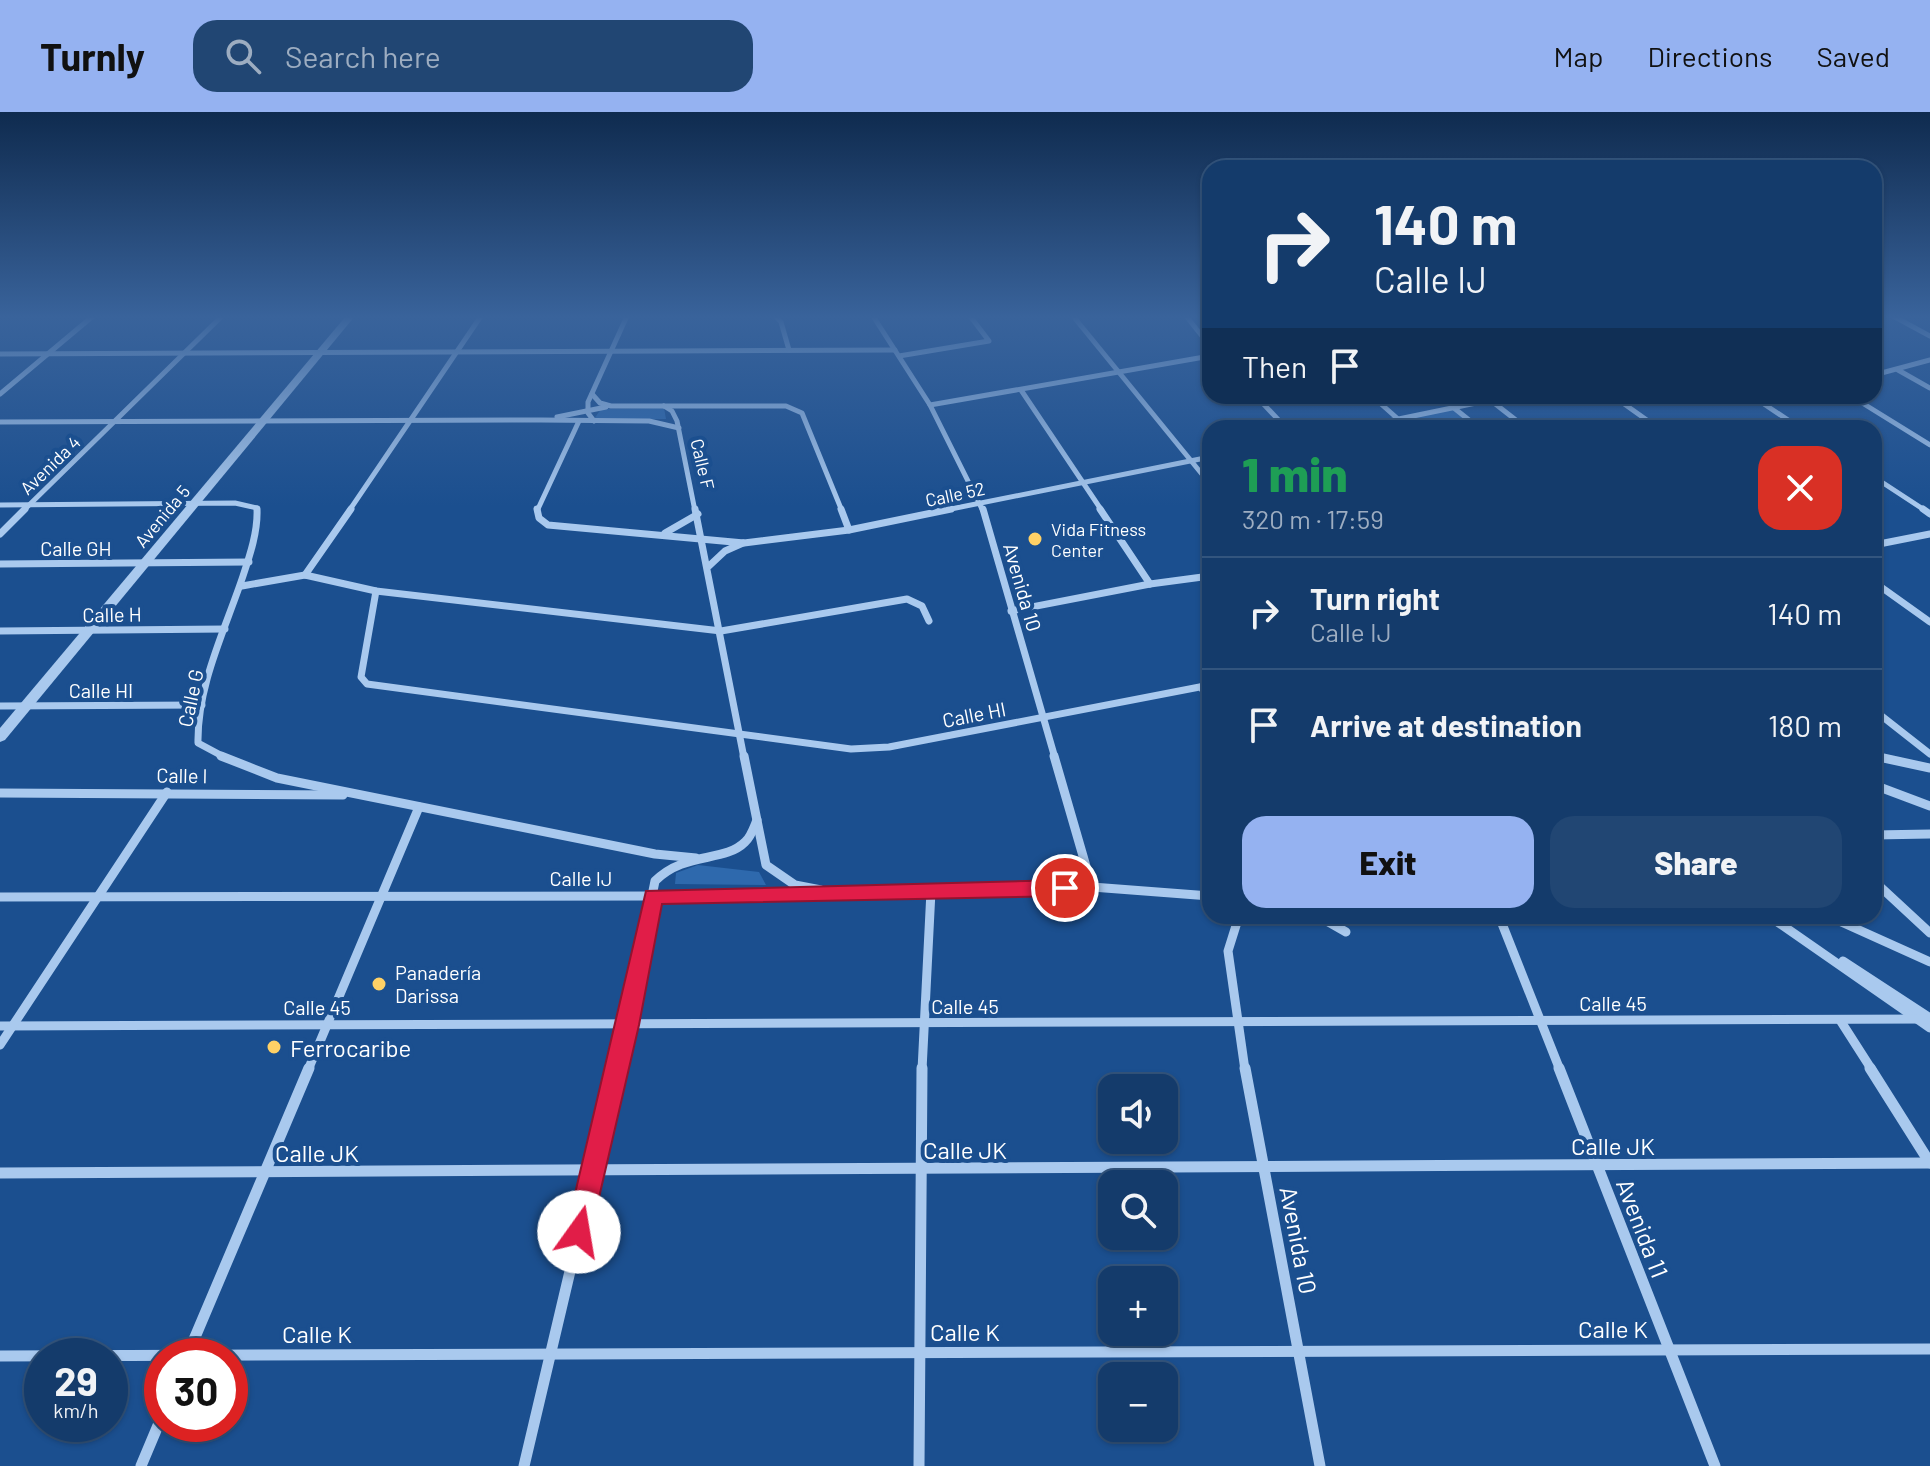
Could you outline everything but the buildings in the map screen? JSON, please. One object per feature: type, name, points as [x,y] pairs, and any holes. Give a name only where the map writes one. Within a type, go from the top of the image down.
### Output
[{"type":"street","points":[[0,394],[17,379]]},
{"type":"street","name":"Avenida 4","points":[[0,534],[159,379]]},
{"type":"street","name":"Avenida 5","points":[[0,737],[299,379]]},
{"type":"street","points":[[305,575],[441,379]]},
{"type":"street","points":[[587,411],[598,379]]},
{"type":"street","name":"Avenida 10","points":[[914,379],[981,503],[1092,887]]},
{"type":"street","points":[[930,405],[1079,379]]},
{"type":"street","points":[[1124,379],[1202,474]]},
{"type":"street","points":[[1021,390],[1150,584]]},
{"type":"street","points":[[592,394],[600,403],[611,406]]},
{"type":"street","points":[[1264,404],[1278,420]]},
{"type":"street","points":[[1381,404],[1398,419]]},
{"type":"street","points":[[1393,420],[1468,404]]},
{"type":"street","points":[[1496,404],[1516,420]]},
{"type":"street","points":[[1624,404],[1647,420]]},
{"type":"street","points":[[1764,404],[1788,420]]},
{"type":"street","points":[[1864,404],[1930,445]]},
{"type":"street","points":[[541,420],[611,406],[786,406],[802,413],[849,530]]},
{"type":"street","points":[[664,406],[672,411],[678,424],[706,406]]},
{"type":"street","points":[[1454,408],[1469,420]]},
{"type":"street","points":[[587,411],[594,421]]},
{"type":"street","name":"Calle F","points":[[0,422],[541,420],[678,424],[709,566],[766,865],[795,885],[835,893]]},
{"type":"street","points":[[579,421],[537,510],[539,518],[548,525],[703,539]]},
{"type":"street","name":"Calle 52","points":[[703,539],[744,543],[849,530],[1202,459]]},
{"type":"street","points":[[1882,482],[1930,514]]},
{"type":"street","name":"Calle G","points":[[0,505],[235,503],[257,508],[249,562],[225,629],[197,732],[198,743],[212,752],[277,778],[655,854],[696,858]]},
{"type":"street","points":[[660,535],[679,528],[698,514]]},
{"type":"street","points":[[1882,543],[1930,534]]},
{"type":"street","points":[[709,566],[725,551],[744,543]]},
{"type":"street","name":"Calle GH","points":[[0,564],[249,562]]},
{"type":"street","points":[[242,586],[305,575],[376,591],[721,631],[907,599],[918,601],[925,608],[929,621]]},
{"type":"street","points":[[1011,611],[1202,577]]},
{"type":"street","points":[[1882,588],[1930,622]]},
{"type":"street","name":"Calle HI","points":[[376,591],[361,677],[367,684],[851,749],[889,747],[1202,687]]},
{"type":"street","name":"Calle H","points":[[0,631],[225,629]]},
{"type":"street","name":"Calle HI","points":[[0,706],[202,705]]},
{"type":"street","points":[[1882,716],[1930,754]]},
{"type":"street","points":[[1882,758],[1930,768]]},
{"type":"street","points":[[1882,788],[1930,806]]},
{"type":"street","points":[[0,1045],[167,792]]},
{"type":"street","name":"Calle I","points":[[0,793],[365,795]]},
{"type":"street","points":[[196,1338],[419,807]]},
{"type":"street","points":[[524,1466],[628,1025],[655,881],[668,868],[696,858],[727,853],[746,842],[757,820]]},
{"type":"street","points":[[1882,835],[1930,834]]},
{"type":"street","name":"Calle IJ","points":[[0,897],[653,896],[1092,887],[1202,895]]},
{"type":"street","points":[[1882,888],[1930,933]]},
{"type":"street","points":[[919,1466],[922,1024],[931,891]]},
{"type":"street","name":"Avenida 10","points":[[1236,924],[1228,951],[1236,1023],[1320,1466]]},
{"type":"street","points":[[1332,924],[1346,932]]},
{"type":"street","name":"Avenida 11","points":[[1502,924],[1715,1466]]},
{"type":"street","points":[[1783,924],[1930,1028]]},
{"type":"street","points":[[1784,924],[1930,1019]]},
{"type":"street","points":[[1846,924],[1930,962]]},
{"type":"street","name":"Calle 45","points":[[0,1026],[1930,1019]]},
{"type":"street","points":[[1840,1020],[1930,1163]]},
{"type":"street","name":"Calle JK","points":[[0,1173],[1930,1163]]},
{"type":"street","name":"Calle K","points":[[248,1356],[1930,1349]]},
{"type":"street","name":"Calle K","points":[[0,1356],[144,1356]]},
{"type":"street","points":[[141,1466],[151,1442]]},
{"type":"shaded area","points":[[664,408],[666,419],[594,419],[601,409]]},
{"type":"shaded area","points":[[1454,409],[1466,420],[1399,420]]},
{"type":"shaded area","points":[[698,865],[759,872],[766,885],[675,884],[676,873]]},
{"type":"place","name":"Vida Fitness Center","points":[[1035,539]]},
{"type":"place","name":"Panadería Darissa","points":[[379,984]]},
{"type":"place","name":"Ferrocaribe","points":[[274,1047]]},
{"type":"route","points":[[579,1232],[628,1025],[653,896],[1065,888]]}]
